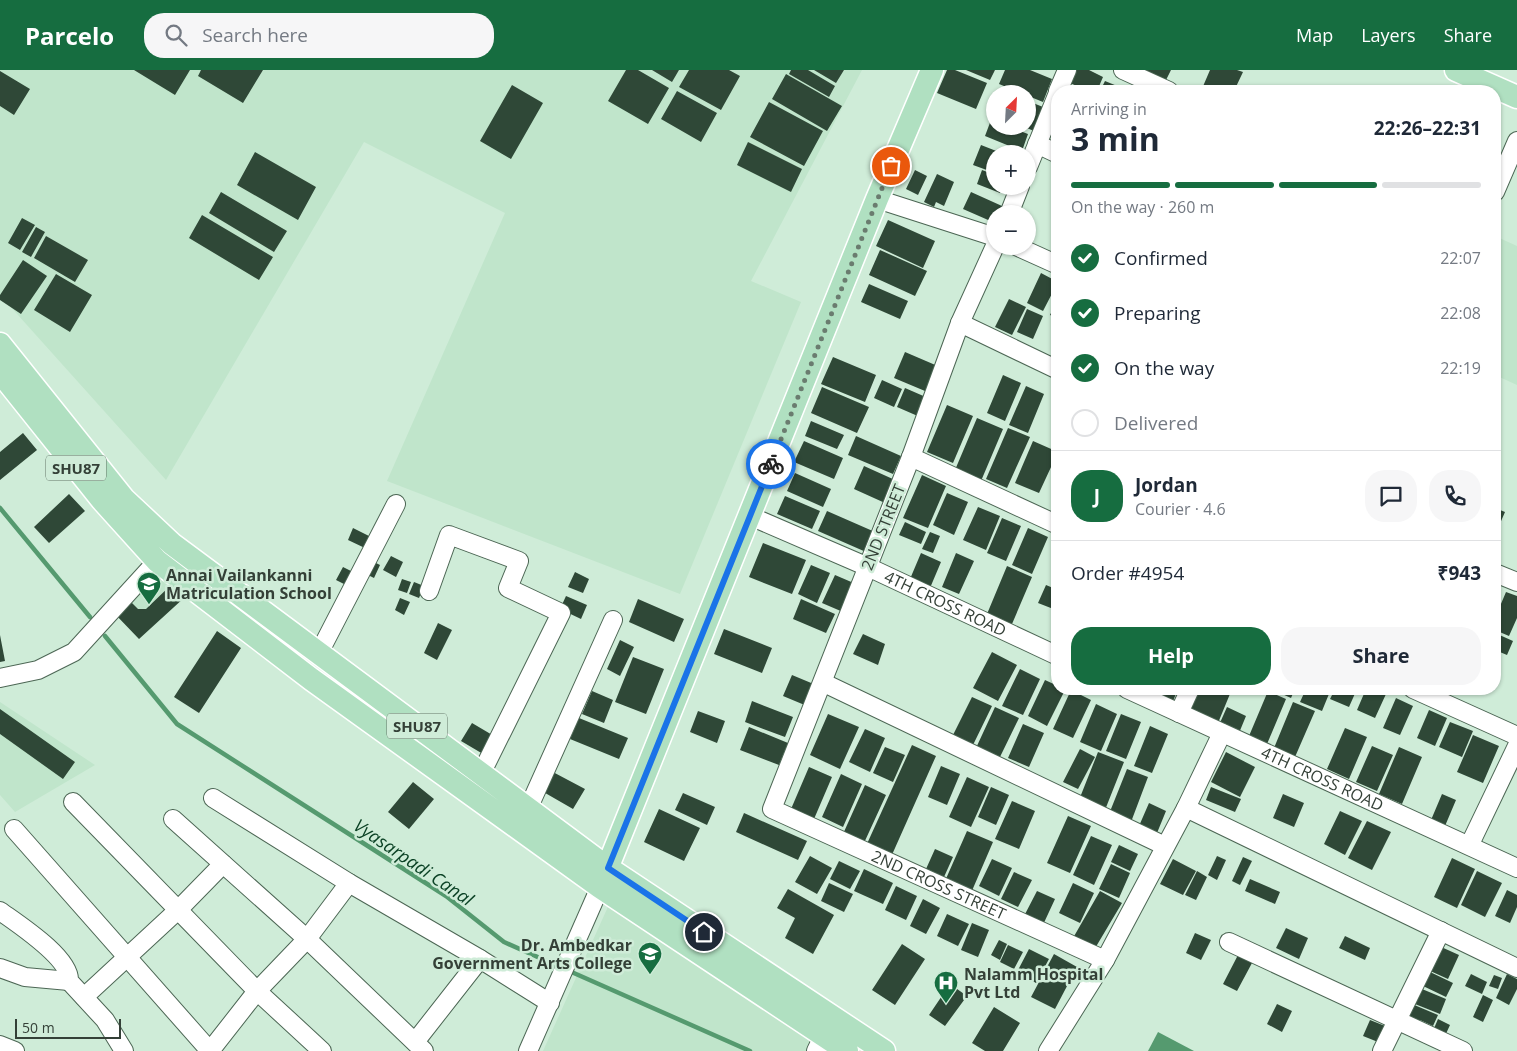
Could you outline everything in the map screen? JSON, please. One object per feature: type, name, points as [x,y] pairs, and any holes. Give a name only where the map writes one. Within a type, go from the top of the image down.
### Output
[{"type":"main road","points":[[604,878],[877,199],[932,70]]},
{"type":"main road","points":[[1456,70],[1490,85]]},
{"type":"main road","points":[[1501,90],[1517,97]]},
{"type":"main road","name":"SHU87","points":[[0,344],[124,499],[172,544],[528,808],[604,878]]},
{"type":"main road","name":"SHU87","points":[[0,372],[102,500],[157,561],[311,679],[604,878],[847,1051]]},
{"type":"main road","name":"SHU87","points":[[824,1034],[884,1051]]},
{"type":"street","points":[[1061,85],[1067,70]]},
{"type":"street","points":[[1123,70],[1156,85]]},
{"type":"street","points":[[1051,109],[1037,144],[1051,151]]},
{"type":"street","points":[[1501,178],[1517,141]]},
{"type":"street","points":[[877,199],[986,234]]},
{"type":"street","name":"2ND STREET","points":[[772,809],[824,682],[911,458],[960,323],[991,255]]},
{"type":"street","points":[[1036,255],[1051,262]]},
{"type":"street","points":[[960,323],[1051,367]]},
{"type":"street","points":[[911,458],[1051,522]]},
{"type":"street","points":[[319,653],[396,504]]},
{"type":"street","name":"4TH CROSS ROAD","points":[[750,516],[868,567],[1051,653]]},
{"type":"street","points":[[429,591],[449,535],[519,561],[508,588],[561,613],[481,774]]},
{"type":"street","points":[[0,678],[38,670],[74,652],[157,561]]},
{"type":"street","points":[[1501,575],[1517,582]]},
{"type":"street","points":[[528,808],[613,620]]},
{"type":"street","points":[[824,682],[1165,846]]},
{"type":"street","name":"4TH CROSS ROAD","points":[[1140,695],[1470,844],[1517,868]]},
{"type":"street","points":[[1179,713],[1187,695]]},
{"type":"street","points":[[1429,695],[1517,736]]},
{"type":"street","points":[[1048,1051],[1106,960],[1186,808],[1222,733]]},
{"type":"street","points":[[1470,844],[1517,746]]},
{"type":"street","points":[[212,798],[349,883],[480,958],[550,1003]]},
{"type":"street","points":[[73,802],[257,991],[322,1051]]},
{"type":"street","points":[[1186,808],[1517,968]]},
{"type":"street","name":"2ND CROSS STREET","points":[[772,809],[1106,960]]},
{"type":"street","points":[[173,819],[307,939],[420,1047],[480,958]]},
{"type":"street","points":[[14,829],[210,1051],[257,991],[307,939],[349,883]]},
{"type":"street","points":[[84,998],[178,910],[223,864]]},
{"type":"street","points":[[528,1051],[604,878]]},
{"type":"street","points":[[0,911],[60,958],[70,976],[69,981]]},
{"type":"street","points":[[1382,1051],[1441,931]]},
{"type":"street","points":[[1230,942],[1462,1051]]},
{"type":"street","points":[[0,968],[25,977],[69,981],[105,1020],[124,1051]]},
{"type":"street","points":[[0,1045],[15,1051]]},
{"type":"shaded area","points":[[0,70],[862,70],[751,281],[801,302],[680,594],[387,481],[505,213],[364,142],[166,480],[0,295]]},
{"type":"shaded area","points":[[1501,239],[1517,246],[1517,385],[1501,378]]},
{"type":"shaded area","name":"Annai Vailankanni Matriculation School","points":[[160,571],[185,597],[139,639],[114,613]]},
{"type":"shaded area","points":[[0,702],[95,765],[15,812],[0,795]]},
{"type":"shaded area","name":"Dr. Ambedkar Government Arts College","points":[[611,900],[834,1051],[543,1051]]},
{"type":"shaded area","points":[[1158,1032],[1194,1051],[1148,1051]]},
{"type":"building","points":[[134,70],[190,70],[175,95]]},
{"type":"building","points":[[201,70],[263,70],[243,103],[198,76]]},
{"type":"building","points":[[626,70],[638,70],[669,88],[648,124],[608,101]]},
{"type":"building","points":[[652,70],[679,70],[672,82]]},
{"type":"building","points":[[689,70],[729,70],[740,76],[721,110],[679,87]]},
{"type":"building","points":[[791,70],[808,70],[835,86],[829,97],[789,74]]},
{"type":"building","points":[[814,70],[844,70],[836,83]]},
{"type":"building","points":[[947,70],[955,70],[987,83],[976,109],[937,93]]},
{"type":"building","points":[[966,70],[995,70],[990,80]]},
{"type":"building","points":[[1005,70],[1030,70],[1052,79],[1043,102],[1036,99],[1036,85],[999,84]]},
{"type":"building","points":[[1076,70],[1089,70],[1103,77],[1100,85],[1074,85],[1070,83]]},
{"type":"building","points":[[1143,70],[1171,70],[1165,82]]},
{"type":"building","points":[[1210,70],[1237,70],[1243,72],[1237,85],[1204,85]]},
{"type":"building","points":[[0,71],[30,89],[14,115],[0,106]]},
{"type":"building","points":[[786,74],[842,106],[827,131],[772,99]]},
{"type":"building","points":[[1105,81],[1115,85],[1103,85]]},
{"type":"building","points":[[512,85],[543,103],[511,159],[480,141]]},
{"type":"building","points":[[677,91],[717,113],[701,142],[661,119]]},
{"type":"building","points":[[769,102],[823,131],[804,166],[750,137]]},
{"type":"building","points":[[1036,104],[1043,107],[1036,126]]},
{"type":"building","points":[[986,133],[986,135],[1028,135],[1024,145],[1007,145],[985,136]]},
{"type":"building","points":[[748,142],[802,169],[791,192],[737,165]]},
{"type":"building","points":[[981,145],[986,147],[986,170],[973,165]]},
{"type":"building","points":[[255,152],[316,187],[298,220],[237,185]]},
{"type":"building","points":[[915,170],[927,176],[918,195],[906,189]]},
{"type":"building","points":[[982,170],[986,172],[986,188],[977,184]]},
{"type":"building","points":[[937,174],[954,182],[944,206],[936,202],[934,207],[924,202]]},
{"type":"building","points":[[221,192],[287,231],[274,252],[209,213]]},
{"type":"building","points":[[971,192],[1000,205],[986,205],[986,219],[963,209]]},
{"type":"building","points":[[202,215],[273,257],[259,280],[189,238]]},
{"type":"building","points":[[22,218],[35,225],[20,250],[8,243]]},
{"type":"building","points":[[888,220],[935,241],[923,268],[876,246]]},
{"type":"building","points":[[36,227],[45,232],[31,257],[22,252]]},
{"type":"building","points":[[46,236],[88,260],[75,282],[34,258]]},
{"type":"building","points":[[880,250],[927,271],[915,296],[869,275]]},
{"type":"building","points":[[23,260],[47,276],[21,314],[0,300],[0,295]]},
{"type":"building","points":[[1041,273],[1051,278],[1051,296],[1043,311],[1027,303]]},
{"type":"building","points":[[56,274],[92,295],[70,332],[34,310]]},
{"type":"building","points":[[869,284],[908,301],[900,319],[861,302]]},
{"type":"building","points":[[1009,299],[1026,307],[1012,335],[995,327]]},
{"type":"building","points":[[1027,309],[1043,316],[1033,339],[1017,332]]},
{"type":"building","points":[[905,352],[940,367],[933,384],[929,383],[925,391],[894,378]]},
{"type":"building","points":[[833,357],[876,375],[865,402],[821,384]]},
{"type":"building","points":[[1003,375],[1021,383],[1005,421],[987,413]]},
{"type":"building","points":[[882,380],[902,389],[894,407],[874,398]]},
{"type":"building","points":[[1026,386],[1044,394],[1028,433],[1009,425]]},
{"type":"building","points":[[822,387],[869,407],[857,433],[811,413]]},
{"type":"building","points":[[905,388],[928,398],[920,417],[897,407]]},
{"type":"building","points":[[947,405],[973,416],[953,463],[927,452]]},
{"type":"building","points":[[977,418],[1003,429],[981,481],[955,470]]},
{"type":"building","points":[[811,421],[844,435],[837,449],[805,436]]},
{"type":"building","points":[[1008,428],[1030,437],[1007,488],[986,479]]},
{"type":"building","points":[[23,433],[37,450],[0,480],[0,452]]},
{"type":"building","points":[[856,436],[901,456],[893,474],[848,455]]},
{"type":"building","points":[[804,441],[843,458],[834,479],[794,462]]},
{"type":"building","points":[[1033,441],[1051,449],[1051,467],[1039,493],[1015,483]]},
{"type":"building","points":[[864,466],[895,480],[885,503],[854,489]]},
{"type":"building","points":[[795,473],[831,489],[823,507],[787,491]]},
{"type":"building","points":[[922,475],[946,486],[928,528],[903,518]]},
{"type":"building","points":[[947,493],[968,502],[954,535],[933,525]]},
{"type":"building","points":[[69,494],[85,511],[49,543],[34,527]]},
{"type":"building","points":[[785,496],[820,511],[812,529],[777,514]]},
{"type":"building","points":[[978,507],[1000,516],[986,550],[963,540]]},
{"type":"building","points":[[1501,510],[1505,512],[1501,521]]},
{"type":"building","points":[[827,511],[875,532],[866,552],[818,531]]},
{"type":"building","points":[[1002,518],[1021,526],[1006,561],[987,553]]},
{"type":"building","points":[[905,522],[926,532],[921,544],[899,535]]},
{"type":"building","points":[[353,528],[373,538],[367,549],[348,540]]},
{"type":"building","points":[[1028,528],[1048,537],[1032,574],[1012,565]]},
{"type":"building","points":[[930,532],[940,536],[933,553],[922,549]]},
{"type":"building","points":[[763,543],[806,560],[792,594],[749,577]]},
{"type":"building","points":[[921,553],[941,562],[930,588],[910,579]]},
{"type":"building","points":[[956,553],[974,561],[959,594],[942,587]]},
{"type":"building","points":[[391,556],[403,562],[396,577],[383,570]]},
{"type":"building","points":[[372,561],[380,565],[374,578],[366,574]]},
{"type":"building","points":[[811,565],[830,573],[817,603],[798,594]]},
{"type":"building","points":[[1007,566],[1032,577],[1012,624],[987,614]]},
{"type":"building","points":[[343,567],[357,574],[350,587],[336,580]]},
{"type":"building","points":[[575,572],[589,579],[583,593],[568,587]]},
{"type":"building","points":[[835,575],[856,584],[843,612],[822,603]]},
{"type":"building","points":[[402,579],[411,582],[407,593],[398,590]]},
{"type":"building","points":[[414,582],[424,586],[419,598],[409,594]]},
{"type":"building","name":"Annai Vailankanni Matriculation School","points":[[172,584],[185,597],[139,639],[115,614],[130,601],[138,609],[146,609]]},
{"type":"building","points":[[1046,585],[1051,587],[1051,608],[1038,603]]},
{"type":"building","points":[[1506,592],[1517,596],[1517,618],[1509,636],[1501,633],[1501,604]]},
{"type":"building","points":[[566,596],[587,605],[581,619],[560,609]]},
{"type":"building","points":[[400,598],[410,602],[404,615],[395,610]]},
{"type":"building","points":[[638,599],[684,619],[674,642],[629,622]]},
{"type":"building","points":[[801,599],[835,614],[826,633],[793,619]]},
{"type":"building","points":[[438,623],[452,630],[437,660],[424,653]]},
{"type":"building","points":[[724,629],[772,648],[762,673],[714,654]]},
{"type":"building","points":[[217,631],[241,648],[199,713],[174,697]]},
{"type":"building","points":[[863,634],[885,644],[878,665],[853,654]]},
{"type":"building","points":[[0,635],[5,661],[0,662]]},
{"type":"building","points":[[1501,636],[1513,641],[1507,655],[1501,652]]},
{"type":"building","points":[[620,640],[634,647],[620,676],[607,669]]},
{"type":"building","points":[[992,652],[1017,665],[998,701],[973,688]]},
{"type":"building","points":[[633,657],[664,669],[646,714],[615,702]]},
{"type":"building","points":[[1020,669],[1040,679],[1023,715],[1002,706]]},
{"type":"building","points":[[792,675],[816,685],[807,706],[783,696]]},
{"type":"building","points":[[1045,680],[1051,683],[1051,695],[1062,695],[1047,726],[1028,716]]},
{"type":"building","points":[[592,691],[613,700],[604,723],[582,714]]},
{"type":"building","points":[[1069,695],[1081,695],[1091,700],[1073,738],[1053,729]]},
{"type":"building","points":[[1159,695],[1176,695],[1173,701]]},
{"type":"building","points":[[1197,695],[1230,695],[1218,723],[1190,711]]},
{"type":"building","points":[[1266,695],[1277,695],[1286,699],[1267,744],[1249,736]]},
{"type":"building","points":[[1303,695],[1329,695],[1322,711],[1300,702]]},
{"type":"building","points":[[1332,695],[1354,695],[1349,707],[1330,699]]},
{"type":"building","points":[[1363,695],[1386,695],[1375,718],[1357,710]]},
{"type":"building","points":[[972,697],[992,706],[973,745],[953,735]]},
{"type":"building","points":[[1396,698],[1413,706],[1400,735],[1383,728]]},
{"type":"building","points":[[752,701],[793,717],[785,737],[745,722]]},
{"type":"building","points":[[1293,702],[1315,711],[1295,757],[1274,748]]},
{"type":"building","points":[[1096,704],[1117,714],[1101,751],[1080,742]]},
{"type":"building","points":[[995,707],[1019,718],[999,759],[976,748]]},
{"type":"building","points":[[1227,707],[1246,716],[1239,733],[1219,725]]},
{"type":"building","points":[[0,709],[75,762],[63,779],[0,734]]},
{"type":"building","points":[[1429,710],[1447,718],[1435,746],[1417,738]]},
{"type":"building","points":[[698,711],[725,721],[717,743],[690,732]]},
{"type":"building","points":[[828,714],[859,727],[840,769],[810,755]]},
{"type":"building","points":[[1121,714],[1141,722],[1126,759],[1106,751]]},
{"type":"building","points":[[579,718],[628,738],[619,759],[570,739]]},
{"type":"building","points":[[1450,722],[1473,731],[1462,757],[1439,747]]},
{"type":"building","points":[[472,723],[494,736],[483,754],[461,741]]},
{"type":"building","points":[[1023,724],[1044,733],[1029,767],[1008,758]]},
{"type":"building","points":[[1150,726],[1168,734],[1152,773],[1134,766]]},
{"type":"building","points":[[749,727],[788,743],[779,765],[740,750]]},
{"type":"building","points":[[1345,728],[1367,737],[1349,779],[1327,769]]},
{"type":"building","points":[[865,729],[885,738],[870,772],[849,762]]},
{"type":"building","points":[[1473,735],[1499,746],[1483,783],[1457,772]]},
{"type":"building","points":[[912,745],[936,756],[891,857],[866,846]]},
{"type":"building","points":[[1372,746],[1393,755],[1377,791],[1356,782]]},
{"type":"building","points":[[885,747],[905,755],[893,782],[873,773]]},
{"type":"building","points":[[1399,747],[1422,757],[1402,804],[1379,794]]},
{"type":"building","points":[[1080,749],[1095,757],[1078,789],[1063,782]]},
{"type":"building","points":[[1098,752],[1124,762],[1105,810],[1079,800]]},
{"type":"building","points":[[1226,752],[1255,767],[1240,797],[1211,782]]},
{"type":"building","points":[[941,766],[960,774],[947,805],[928,797]]},
{"type":"building","points":[[809,767],[832,777],[814,819],[791,809]]},
{"type":"building","points":[[1127,769],[1148,777],[1131,822],[1109,814]]},
{"type":"building","points":[[551,771],[585,789],[573,809],[540,790]]},
{"type":"building","points":[[841,774],[862,784],[843,827],[822,817]]},
{"type":"building","points":[[967,777],[989,787],[971,827],[949,817]]},
{"type":"building","points":[[413,782],[434,799],[409,829],[388,812]]},
{"type":"building","points":[[865,785],[886,795],[864,843],[843,834]]},
{"type":"building","points":[[991,787],[1009,795],[996,825],[978,817]]},
{"type":"building","points":[[1211,787],[1241,799],[1235,812],[1206,800]]},
{"type":"building","points":[[683,793],[715,807],[707,825],[675,810]]},
{"type":"building","points":[[1283,794],[1304,803],[1294,827],[1273,818]]},
{"type":"building","points":[[1442,794],[1456,800],[1445,826],[1431,820]]},
{"type":"building","points":[[1012,801],[1035,811],[1019,849],[995,839]]},
{"type":"building","points":[[1149,803],[1166,811],[1157,833],[1139,826]]},
{"type":"building","points":[[659,809],[700,828],[684,861],[644,842]]},
{"type":"building","points":[[1340,811],[1362,821],[1345,855],[1324,844]]},
{"type":"building","points":[[744,813],[807,841],[798,860],[736,832]]},
{"type":"building","points":[[1068,816],[1091,826],[1070,873],[1047,863]]},
{"type":"building","points":[[1367,821],[1391,832],[1372,870],[1348,858]]},
{"type":"building","points":[[967,831],[993,842],[971,893],[945,881]]},
{"type":"building","points":[[1091,836],[1112,845],[1094,885],[1073,875]]},
{"type":"building","points":[[1119,845],[1138,854],[1130,871],[1111,862]]},
{"type":"building","points":[[935,849],[953,857],[944,877],[926,869]]},
{"type":"building","points":[[810,856],[832,868],[817,894],[795,882]]},
{"type":"building","points":[[1217,856],[1226,860],[1217,880],[1208,875]]},
{"type":"building","points":[[1243,857],[1252,861],[1240,885],[1232,881]]},
{"type":"building","points":[[1452,858],[1475,869],[1457,908],[1434,897]]},
{"type":"building","points":[[992,859],[1012,868],[999,896],[979,886]]},
{"type":"building","points":[[1173,859],[1196,871],[1183,895],[1160,884]]},
{"type":"building","points":[[839,861],[860,871],[850,889],[830,879]]},
{"type":"building","points":[[1111,864],[1130,873],[1119,898],[1099,889]]},
{"type":"building","points":[[864,869],[893,883],[883,904],[854,891]]},
{"type":"building","points":[[1197,871],[1207,877],[1196,900],[1185,895]]},
{"type":"building","points":[[1477,871],[1502,883],[1485,917],[1461,905]]},
{"type":"building","points":[[1014,872],[1032,880],[1018,907],[1001,899]]},
{"type":"building","points":[[1250,879],[1280,892],[1275,904],[1245,891]]},
{"type":"building","points":[[829,883],[853,894],[844,912],[821,901]]},
{"type":"building","points":[[1073,883],[1094,893],[1080,923],[1059,913]]},
{"type":"building","points":[[896,886],[917,896],[906,920],[885,910]]},
{"type":"building","points":[[788,889],[834,915],[813,954],[785,938],[795,918],[777,908]]},
{"type":"building","points":[[1507,890],[1517,895],[1517,907],[1510,923],[1495,916]]},
{"type":"building","points":[[1037,891],[1055,899],[1042,927],[1023,918]]},
{"type":"building","points":[[1100,891],[1122,903],[1094,950],[1073,938]]},
{"type":"building","points":[[923,899],[940,908],[926,934],[910,926]]},
{"type":"building","points":[[947,914],[969,924],[958,946],[937,936]]},
{"type":"building","points":[[972,923],[989,930],[978,957],[961,950]]},
{"type":"building","points":[[1286,928],[1308,938],[1299,959],[1276,948]]},
{"type":"building","points":[[1195,933],[1211,940],[1201,960],[1186,953]]},
{"type":"building","points":[[1345,936],[1370,948],[1365,960],[1339,948]]},
{"type":"building","points":[[999,940],[1007,944],[1000,960],[991,955]]},
{"type":"building","points":[[902,944],[925,959],[895,1005],[872,990]]},
{"type":"building","points":[[1008,945],[1023,952],[1014,969],[1000,962]]},
{"type":"building","points":[[1439,946],[1459,955],[1448,979],[1428,970]]},
{"type":"building","points":[[1029,949],[1049,959],[1036,983],[1017,972]]},
{"type":"building","points":[[1054,954],[1077,967],[1055,1009],[1031,997]]},
{"type":"building","points":[[1238,955],[1252,963],[1237,991],[1223,984]]},
{"type":"building","points":[[1428,971],[1453,983],[1446,997],[1421,985]]},
{"type":"building","points":[[1471,974],[1487,982],[1482,994],[1465,986]]},
{"type":"building","points":[[1507,974],[1517,979],[1517,989],[1509,1005],[1496,998]]},
{"type":"building","points":[[1494,975],[1502,978],[1498,989],[1489,986]]},
{"type":"building","points":[[950,984],[967,996],[945,1026],[929,1015]]},
{"type":"building","points":[[1422,989],[1446,999],[1440,1014],[1415,1004]]},
{"type":"building","points":[[1483,995],[1493,1000],[1483,1022],[1473,1017]]},
{"type":"building","points":[[1277,1004],[1292,1011],[1282,1032],[1267,1024]]},
{"type":"building","points":[[1412,1004],[1438,1015],[1433,1026],[1420,1020],[1417,1026],[1405,1021]]},
{"type":"building","points":[[994,1007],[1020,1023],[1003,1051],[985,1051],[972,1043]]},
{"type":"building","points":[[1438,1019],[1450,1025],[1444,1038],[1432,1033]]},
{"type":"building","points":[[1370,1020],[1385,1026],[1378,1042],[1363,1036]]},
{"type":"waterway","name":"Vyasarpadi Canal","points":[[0,508],[90,617]]},
{"type":"waterway","name":"Vyasarpadi Canal","points":[[105,636],[177,724],[446,896],[504,942],[560,967]]},
{"type":"waterway","name":"Vyasarpadi Canal","points":[[567,970],[750,1051]]},
{"type":"way so far","points":[[771,464],[891,166]]},
{"type":"place","name":"Annai Vailankanni Matriculation School","points":[[149,605]]},
{"type":"place","name":"Dr. Ambedkar Government Arts College","points":[[650,975]]},
{"type":"place","name":"Nalamm Hospital Pvt Ltd","points":[[946,1004]]},
{"type":"route","points":[[704,932],[608,868],[771,464]]}]
